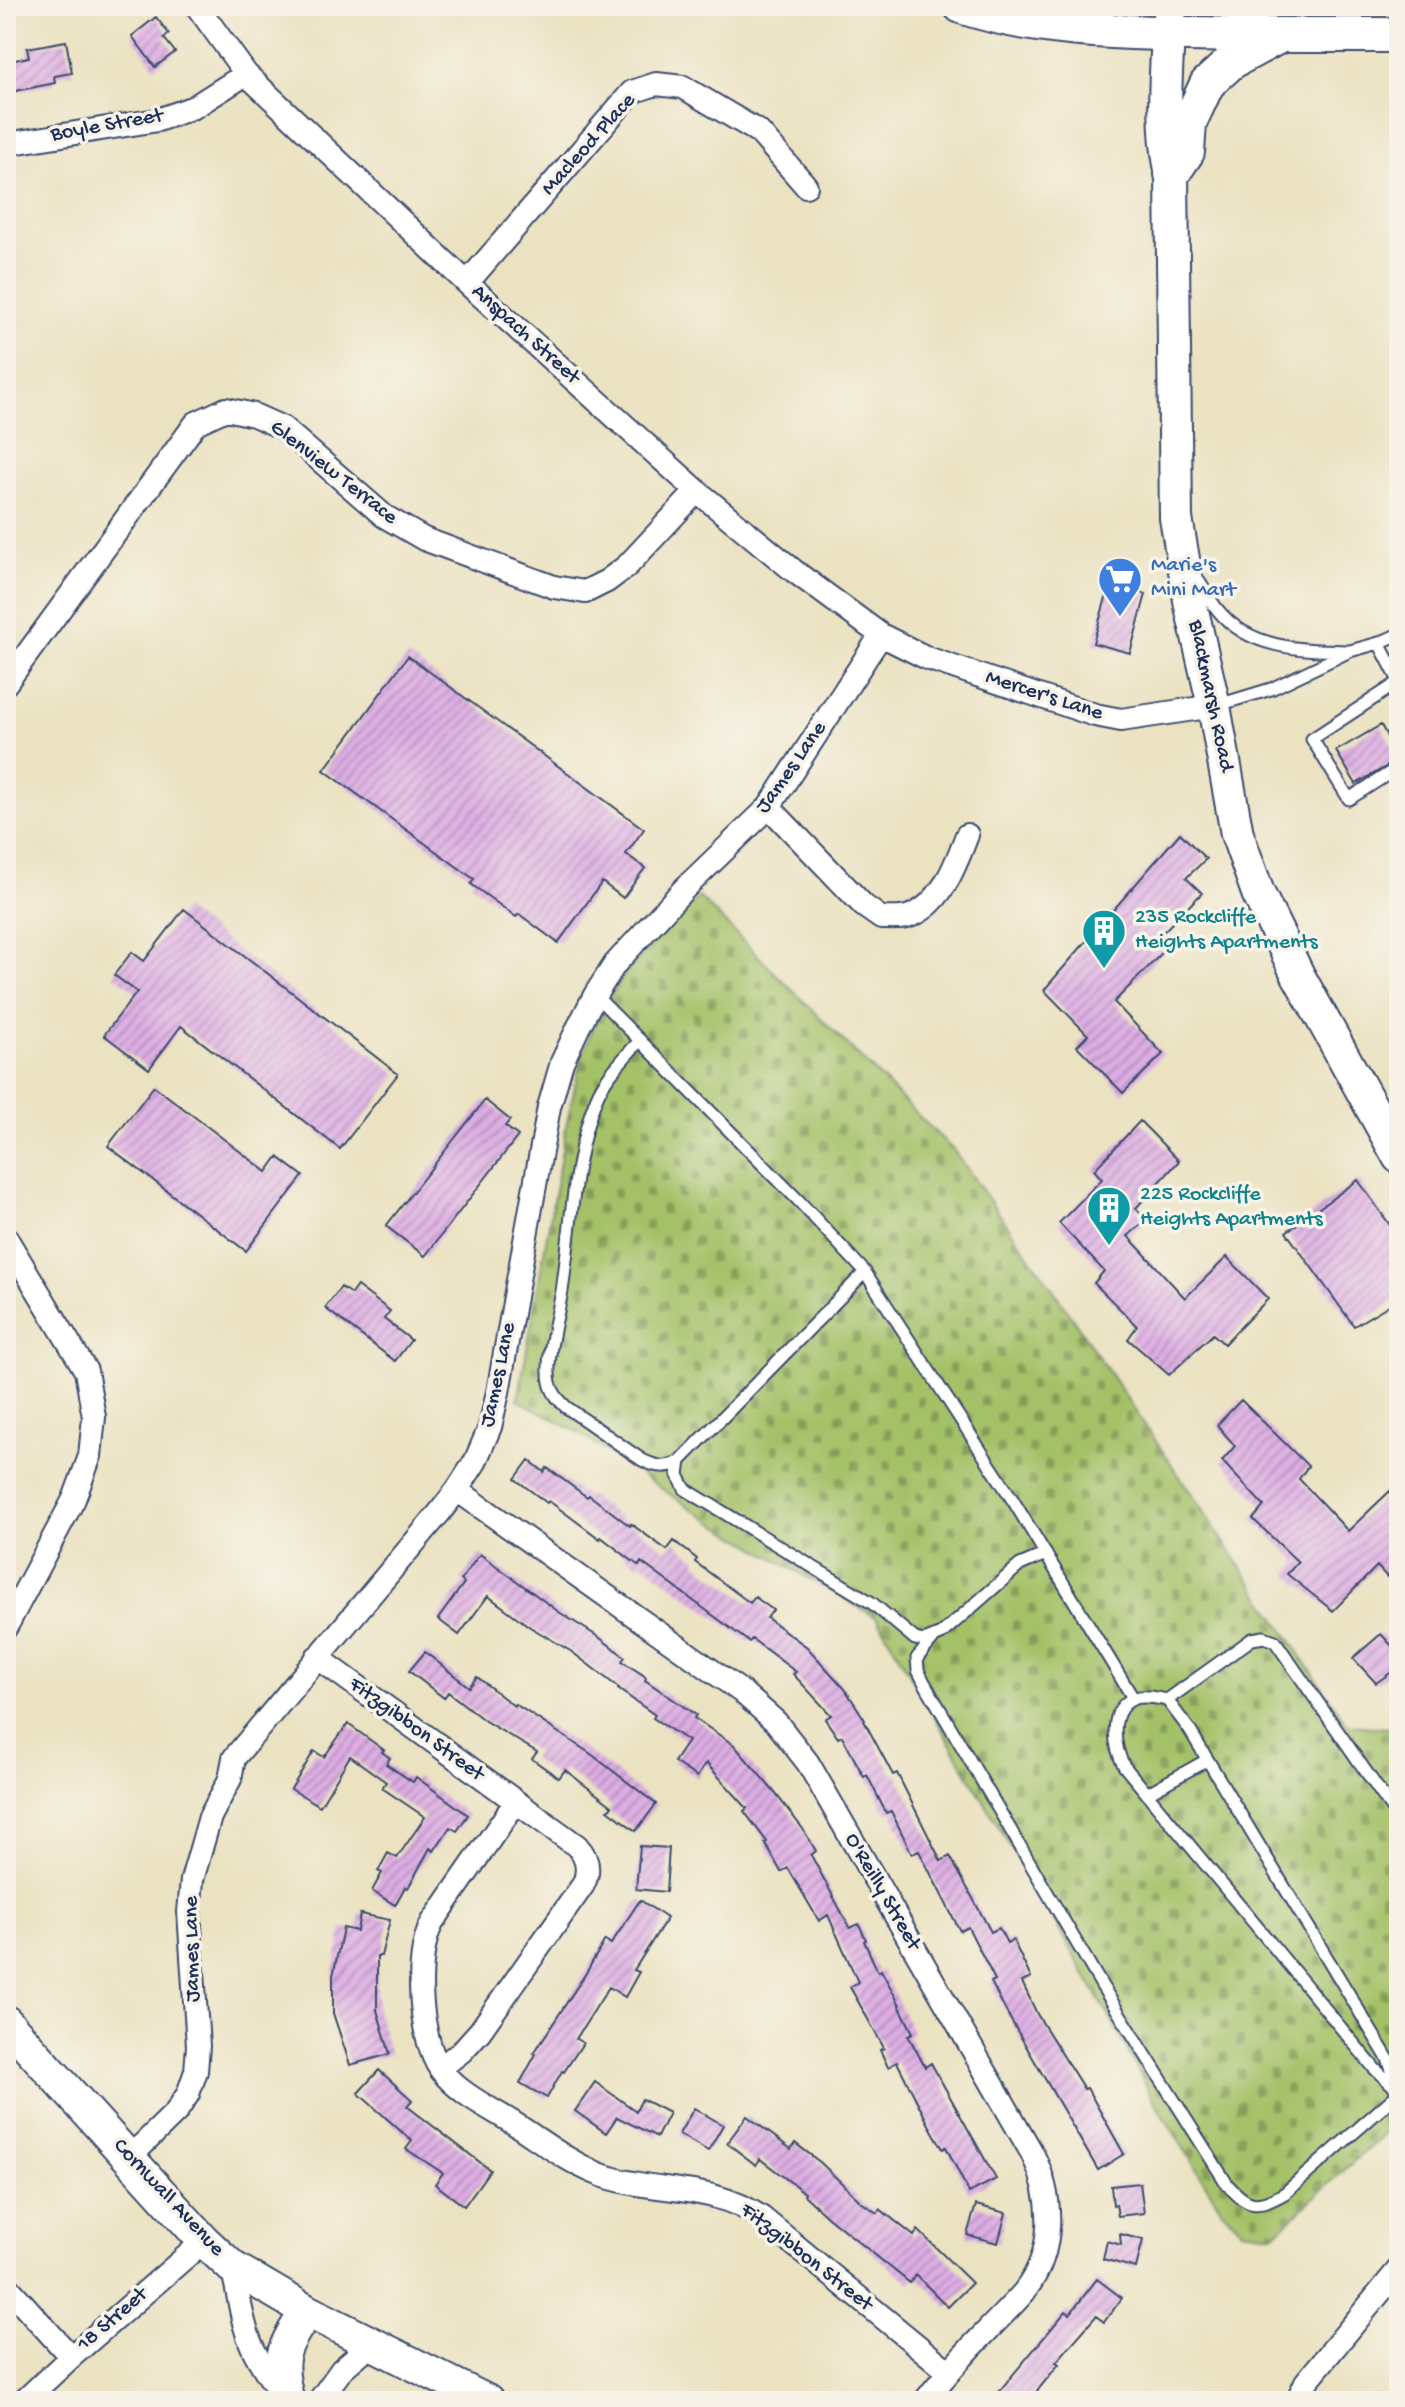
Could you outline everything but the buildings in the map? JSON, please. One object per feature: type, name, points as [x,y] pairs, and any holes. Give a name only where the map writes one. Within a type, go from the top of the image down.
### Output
[{"type":"main road","points":[[961,6],[984,14],[1073,29],[1169,20],[1281,35],[1399,35]]},
{"type":"main road","points":[[1172,174],[1187,152],[1189,123],[1207,84],[1231,62],[1281,35]]},
{"type":"street","name":"Anspach Street","points":[[197,6],[246,74],[467,283],[697,491],[794,571],[881,635]]},
{"type":"street","name":"Blackmarsh Road","points":[[1169,20],[1166,127],[1167,156],[1172,174],[1176,518],[1237,834],[1258,893],[1298,975],[1399,1157]]},
{"type":"street","name":"Boyle Street","points":[[6,144],[158,120],[194,107],[246,74]]},
{"type":"street","name":"Macleod Place","points":[[467,283],[632,92],[656,84],[683,87],[759,132],[806,186]]},
{"type":"street","name":"Glenview Terrace","points":[[6,683],[196,423],[226,409],[254,415],[283,428],[384,516],[424,539],[554,587],[585,592],[607,581],[627,566],[697,491]]},
{"type":"street","name":"Mercer's Lane","points":[[881,635],[927,658],[1095,715],[1121,720],[1214,706]]},
{"type":"street","name":"James Lane","points":[[130,2157],[176,2112],[188,2094],[196,2071],[198,2046],[189,1912],[192,1880],[210,1817],[230,1779],[234,1758],[457,1490],[475,1462],[490,1427],[549,1107],[562,1062],[595,995],[615,964],[685,888],[769,807],[881,635]]},
{"type":"street","points":[[769,807],[864,906],[881,918],[907,917],[925,907],[950,874],[967,835]]},
{"type":"street","points":[[6,1238],[86,1371],[94,1417],[90,1456],[74,1499],[6,1627]]},
{"type":"street","name":"O'Reilly Street","points":[[457,1490],[742,1692],[776,1722],[808,1763],[1032,2153],[1046,2186],[1049,2205],[1042,2260],[1024,2291],[948,2371],[925,2401]]},
{"type":"street","name":"Fitzgibbon Street","points":[[317,1657],[581,1851],[587,1864],[586,1879],[480,2031],[462,2051],[440,2068]]},
{"type":"street","name":"Fitzgibbon Street","points":[[515,1803],[432,1923],[424,1942],[421,1967],[425,2024],[430,2047],[440,2068],[469,2094],[589,2169],[632,2183],[714,2195],[741,2204],[948,2371]]},
{"type":"street","name":"Cornwall Avenue","points":[[6,2022],[204,2241],[232,2267],[307,2311],[487,2401]]},
{"type":"street","name":"18 Street","points":[[24,2401],[204,2241]]},
{"type":"street","points":[[232,2267],[240,2293],[243,2321],[252,2346],[286,2401]]},
{"type":"street","points":[[1297,2401],[1306,2382],[1399,2269]]},
{"type":"street","points":[[6,2285],[71,2357]]},
{"type":"street","points":[[286,2401],[281,2371],[284,2351],[307,2311]]},
{"type":"street","points":[[319,2401],[342,2369],[371,2344]]},
{"type":"lane","points":[[1183,556],[1218,610],[1245,634],[1290,649],[1350,651]]},
{"type":"lane","points":[[1214,706],[1271,689],[1350,651],[1399,634]]},
{"type":"lane","points":[[1379,643],[1399,681],[1312,739],[1349,799],[1399,767]]},
{"type":"lane","points":[[595,995],[865,1272],[917,1348],[1133,1698]]},
{"type":"lane","points":[[640,1040],[606,1081],[596,1098],[590,1119],[573,1198],[549,1368],[550,1384],[556,1397],[642,1460],[653,1465],[672,1465],[680,1461],[865,1272]]},
{"type":"lane","points":[[680,1461],[678,1475],[685,1489],[872,1603],[909,1635],[924,1641],[933,1639]]},
{"type":"lane","points":[[1046,1554],[1020,1565],[933,1639],[917,1658],[918,1670],[1102,1986],[1227,2184],[1238,2197],[1251,2204],[1268,2203],[1285,2193],[1399,2091]]},
{"type":"lane","points":[[1167,1700],[1252,1639],[1264,1637],[1275,1641],[1399,1819]]},
{"type":"lane","points":[[1133,1698],[1167,1700],[1189,1729],[1388,2059],[1399,2091],[1375,2069],[1124,1766],[1117,1754],[1114,1737],[1123,1708],[1133,1698]]},
{"type":"lane","points":[[1148,1793],[1207,1760]]},
{"type":"green space","points":[[699,897],[954,1151],[1048,1282],[1348,1725],[1399,1729],[1399,2120],[1274,2234],[1242,2230],[1221,2209],[1154,2100],[1105,2009],[877,1618],[707,1519],[576,1431],[518,1400],[567,1122],[583,1051],[603,1007],[627,971]]},
{"type":"place","name":"Marie's Mini Mart","points":[[1120,618]]},
{"type":"place","name":"235 Rockcliffe Heights Apartments","points":[[1104,970]]},
{"type":"place","name":"225 Rockcliffe Heights Apartments","points":[[1109,1247]]}]
